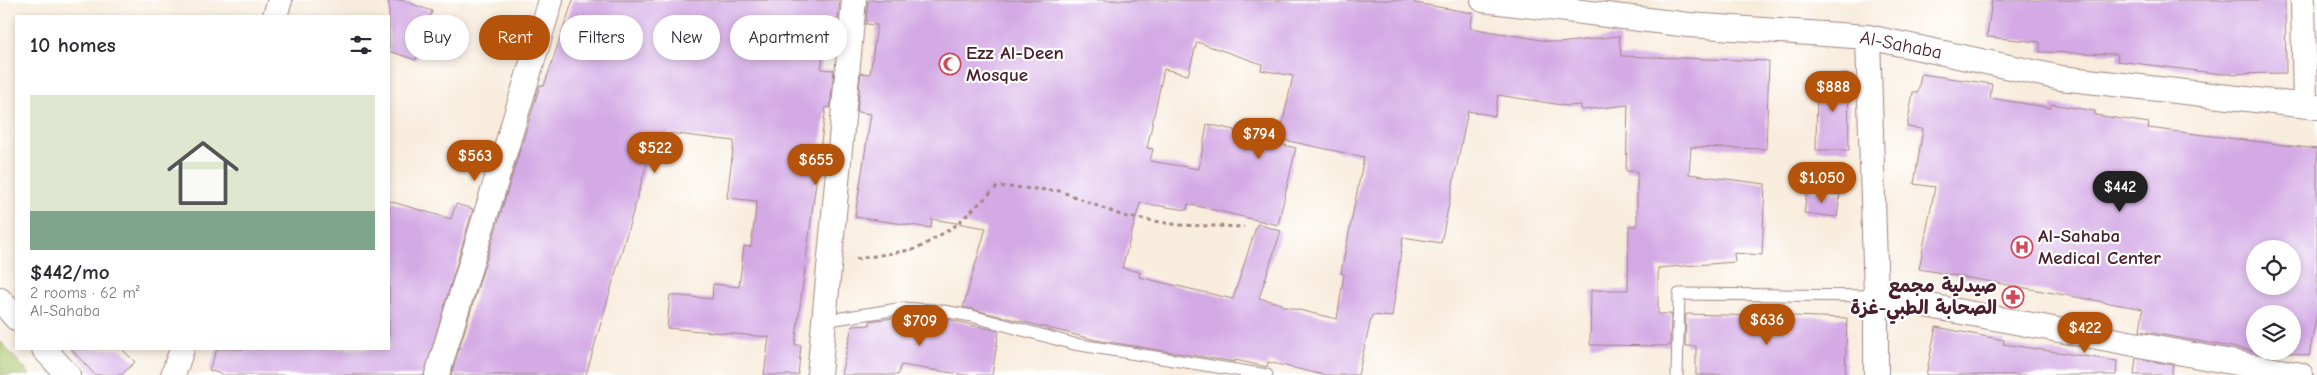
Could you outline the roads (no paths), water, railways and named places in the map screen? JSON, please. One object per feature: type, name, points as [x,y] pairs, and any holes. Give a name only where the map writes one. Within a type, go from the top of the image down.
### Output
[{"type":"street","points":[[275,15],[280,0]]},
{"type":"street","points":[[437,375],[551,0]]},
{"type":"street","points":[[819,375],[854,0]]},
{"type":"street","name":"Al-Sahaba","points":[[1483,0],[1689,25],[1868,37],[2061,78],[2311,106]]},
{"type":"street","points":[[2303,0],[2311,106]]},
{"type":"street","points":[[1868,37],[1876,296],[1876,375]]},
{"type":"street","points":[[1876,296],[2301,375]]},
{"type":"street","points":[[0,300],[15,317]]},
{"type":"street","points":[[45,350],[68,375]]},
{"type":"street","points":[[174,375],[182,350]]},
{"type":"lane","points":[[1677,375],[1679,294],[1876,296]]},
{"type":"lane","points":[[823,321],[904,308],[943,311],[972,316],[1074,344],[1267,375]]},
{"type":"place","name":"Ezz Al-Deen Mosque","points":[[950,64]]},
{"type":"place","name":"Al-Sahaba Medical Center","points":[[2022,247]]},
{"type":"place","name":"صيدلية مجمع الصحابة الطبي-غزة","points":[[2013,297]]}]
